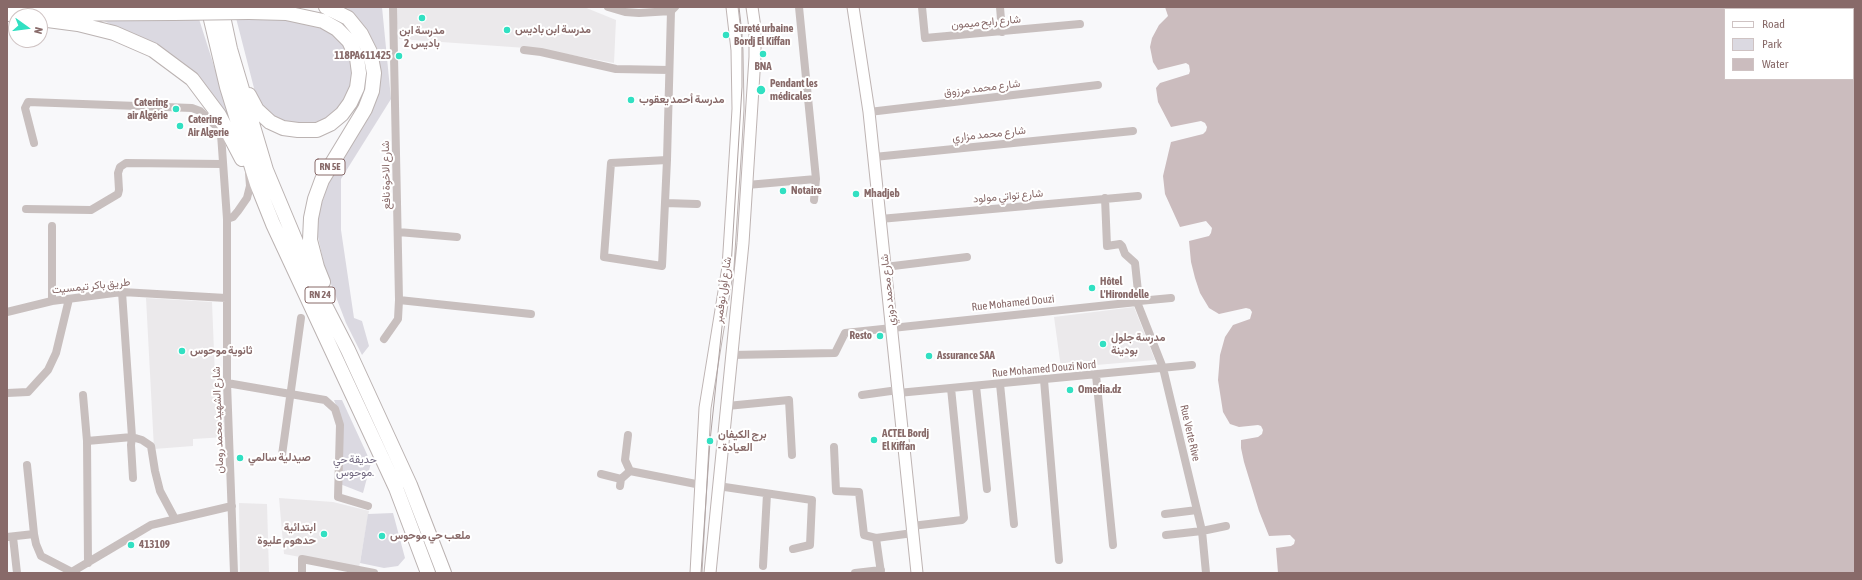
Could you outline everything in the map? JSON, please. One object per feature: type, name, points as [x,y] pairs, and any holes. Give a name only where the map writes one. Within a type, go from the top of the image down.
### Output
[{"type":"highway","name":"RN 24","points":[[208,7],[226,87],[257,184],[273,224],[396,488],[428,573]]},
{"type":"highway","name":"RN 24","points":[[221,7],[230,49],[266,170],[312,280],[348,350],[410,485],[444,573]]},
{"type":"highway","name":"RN 5E","points":[[326,7],[348,18],[361,34],[370,52],[374,73],[372,91],[365,109],[322,180],[315,199],[311,218],[310,240],[317,266],[337,316],[348,350]]},
{"type":"highway","points":[[7,15],[249,12],[298,15],[323,21],[337,29],[349,41],[357,58],[359,73],[357,88],[350,103],[342,114],[330,124],[317,130],[284,128],[270,122],[257,110],[249,96],[230,49]]},
{"type":"highway","points":[[48,20],[78,24],[114,33],[153,50],[192,79],[219,115],[248,171],[257,184]]},
{"type":"main road","name":"شارع أول نوفمبر","points":[[696,573],[706,408],[728,267],[737,129],[737,50],[732,7]]},
{"type":"main road","name":"شارع أول نوفمبر","points":[[710,573],[727,406],[730,356],[743,243],[755,57],[755,28],[752,7]]},
{"type":"main road","name":"شارع محمد دوزي","points":[[853,7],[869,112],[917,573]]},
{"type":"street","name":"شارع الاخوة نافع","points":[[384,339],[398,319],[399,300],[393,7]]},
{"type":"street","points":[[608,7],[625,12],[639,13],[673,9],[669,70],[667,160],[662,266],[604,257],[611,163],[667,160]]},
{"type":"street","points":[[799,7],[816,179],[814,199]]},
{"type":"street","name":"شارع رابح ميمون","points":[[922,7],[925,38],[1080,24]]},
{"type":"street","points":[[1000,7],[1002,32]]},
{"type":"street","points":[[524,50],[541,52],[616,69],[669,70]]},
{"type":"street","name":"شارع محمد مرزوق","points":[[869,112],[1098,85]]},
{"type":"street","name":"شارع الشهيد محمد رومان","points":[[34,143],[25,108],[28,102],[192,108],[203,114],[215,125],[221,134],[227,219],[227,383],[234,573]]},
{"type":"street","name":"شارع محمد مزاري","points":[[874,157],[1133,131]]},
{"type":"street","points":[[26,209],[91,210],[118,194],[118,173],[120,167],[126,163],[222,164]]},
{"type":"street","points":[[227,219],[233,217],[247,198],[250,186],[248,171]]},
{"type":"street","points":[[747,185],[816,179]]},
{"type":"street","name":"شارع تواتي مولود","points":[[880,219],[1138,196]]},
{"type":"street","name":"Rue Verte Rive","points":[[1104,198],[1107,246],[1120,244],[1125,254],[1135,263],[1138,302],[1164,368],[1202,531],[1206,573]]},
{"type":"street","points":[[665,203],[697,204]]},
{"type":"street","points":[[52,226],[52,301]]},
{"type":"street","points":[[398,232],[458,237]]},
{"type":"street","points":[[885,267],[966,257]]},
{"type":"street","points":[[122,292],[132,437],[130,445],[133,478]]},
{"type":"street","name":"طريق باكر تيمسيت","points":[[7,312],[52,301],[122,292],[226,298]]},
{"type":"street","name":"Rue Mohamed Douzi","points":[[730,356],[835,353],[845,333],[891,326],[1171,298]]},
{"type":"street","points":[[7,393],[28,392],[48,370],[56,353],[69,299]]},
{"type":"street","points":[[399,300],[531,314]]},
{"type":"street","points":[[282,455],[301,318]]},
{"type":"street","name":"Rue Mohamed Douzi Nord","points":[[862,395],[1044,380],[1192,365]]},
{"type":"street","points":[[1096,375],[1113,545]]},
{"type":"street","points":[[1044,380],[1059,560]]},
{"type":"street","points":[[227,383],[325,400],[335,409],[340,425],[338,497],[368,506]]},
{"type":"street","points":[[1000,384],[1014,524]]},
{"type":"street","points":[[976,386],[987,489]]},
{"type":"street","points":[[834,447],[836,491],[859,492],[864,535],[876,538],[913,529],[962,520],[964,518],[951,388]]},
{"type":"street","points":[[82,395],[87,441],[88,563]]},
{"type":"street","points":[[727,406],[789,400],[792,456]]},
{"type":"street","points":[[628,435],[625,460],[630,471]]},
{"type":"street","points":[[87,441],[132,437],[142,440],[151,446],[160,491],[175,519]]},
{"type":"street","points":[[27,465],[34,534],[41,556],[71,572],[151,525],[232,506]]},
{"type":"street","points":[[630,471],[701,485]]},
{"type":"street","points":[[601,474],[620,483],[630,471]]},
{"type":"street","points":[[718,486],[812,500],[810,545],[793,549]]},
{"type":"street","points":[[762,566],[767,494]]},
{"type":"street","points":[[1165,514],[1197,510]]},
{"type":"street","points":[[1166,535],[1202,531],[1226,526]]},
{"type":"street","points":[[18,573],[10,537],[34,534]]},
{"type":"street","points":[[856,573],[881,572],[876,538]]},
{"type":"street","points":[[302,573],[302,559],[342,570],[374,573]]},
{"type":"shaded area","name":"مدرسة ابن باديس","points":[[395,7],[584,7],[616,20],[614,63],[540,49],[399,39]]},
{"type":"shaded area","name":"ثانوية موحوس","points":[[146,298],[212,302],[216,401],[224,406],[226,437],[193,439],[193,446],[154,449]]},
{"type":"shaded area","name":"مدرسة جلول بودينة","points":[[1134,307],[1155,360],[1061,368],[1054,317]]},
{"type":"shaded area","name":"ابتدائية حدهوم عليوة","points":[[279,498],[333,502],[369,511],[359,568],[284,554]]},
{"type":"shaded area","points":[[239,503],[267,504],[269,573],[240,573]]},
{"type":"green space","points":[[344,7],[382,7],[391,99],[341,179],[341,230],[354,318],[362,321],[369,346],[362,355],[346,323],[325,269],[318,237],[318,214],[330,179],[366,118],[371,41],[363,25],[350,10]]},
{"type":"green space","points":[[236,18],[307,21],[338,35],[350,54],[353,79],[346,101],[327,119],[304,125],[282,121],[264,111],[255,92]]},
{"type":"green space","points":[[100,19],[199,19],[229,113],[225,114],[189,70],[171,54]]},
{"type":"green space","name":"حديقة حي موحوس.","points":[[334,400],[342,400],[371,463],[363,493],[340,484],[339,413]]},
{"type":"green space","name":"ملعب حي موحوس","points":[[393,513],[405,558],[398,566],[384,568],[360,563],[368,514]]},
{"type":"water","points":[[1165,7],[1855,7],[1855,573],[1278,573],[1276,548],[1291,546],[1294,544],[1295,540],[1290,535],[1269,536],[1259,511],[1241,448],[1241,440],[1258,437],[1262,434],[1263,430],[1261,426],[1258,425],[1239,427],[1230,424],[1223,412],[1218,380],[1220,355],[1225,337],[1233,325],[1250,319],[1252,312],[1250,309],[1246,308],[1219,314],[1209,308],[1200,293],[1195,278],[1191,262],[1189,241],[1209,236],[1212,228],[1206,221],[1180,227],[1165,194],[1163,176],[1171,142],[1203,134],[1207,127],[1205,123],[1201,121],[1171,127],[1158,102],[1156,88],[1160,83],[1189,74],[1190,71],[1189,65],[1186,63],[1158,70],[1153,62],[1150,47],[1152,38],[1159,25],[1168,16]]},
{"type":"tram line","points":[[701,573],[710,441],[722,327],[731,267],[742,87],[742,34],[739,7]]},
{"type":"place","name":"مدرسة ابن باديس 2","points":[[422,18]]},
{"type":"place","name":"مدرسة ابن باديس","points":[[507,30]]},
{"type":"place","name":"Sureté urbaine Bordj El Kiffan","points":[[726,35]]},
{"type":"place","name":"BNA","points":[[763,54]]},
{"type":"place","name":"118PA611425","points":[[399,56]]},
{"type":"place","name":"Pendant les médicales","points":[[761,90]]},
{"type":"place","name":"مدرسة أحمد يعقوب","points":[[631,100]]},
{"type":"place","name":"Catering air Algérie","points":[[176,109]]},
{"type":"place","name":"Catering Air Algerie","points":[[180,126]]},
{"type":"place","name":"Notaire","points":[[783,191]]},
{"type":"place","name":"Mhadjeb","points":[[856,194]]},
{"type":"place","name":"Hôtel L'Hirondelle","points":[[1092,288]]},
{"type":"place","name":"Resto","points":[[880,336]]},
{"type":"place","name":"مدرسة جلول بودينة","points":[[1103,344]]},
{"type":"place","name":"ثانوية موحوس","points":[[182,351]]},
{"type":"place","name":"Assurance SAA","points":[[929,356]]},
{"type":"place","name":"Omedia.dz","points":[[1070,390]]},
{"type":"place","name":"ACTEL Bordj El Kiffan","points":[[874,440]]},
{"type":"place","name":"برج الكيفان - العيادة","points":[[710,441]]},
{"type":"place","name":"صيدلية سالمي","points":[[240,458]]},
{"type":"place","name":"ابتدائية حدهوم عليوة","points":[[324,534]]},
{"type":"place","name":"ملعب حي موحوس","points":[[382,536]]},
{"type":"place","name":"413109","points":[[131,545]]}]
